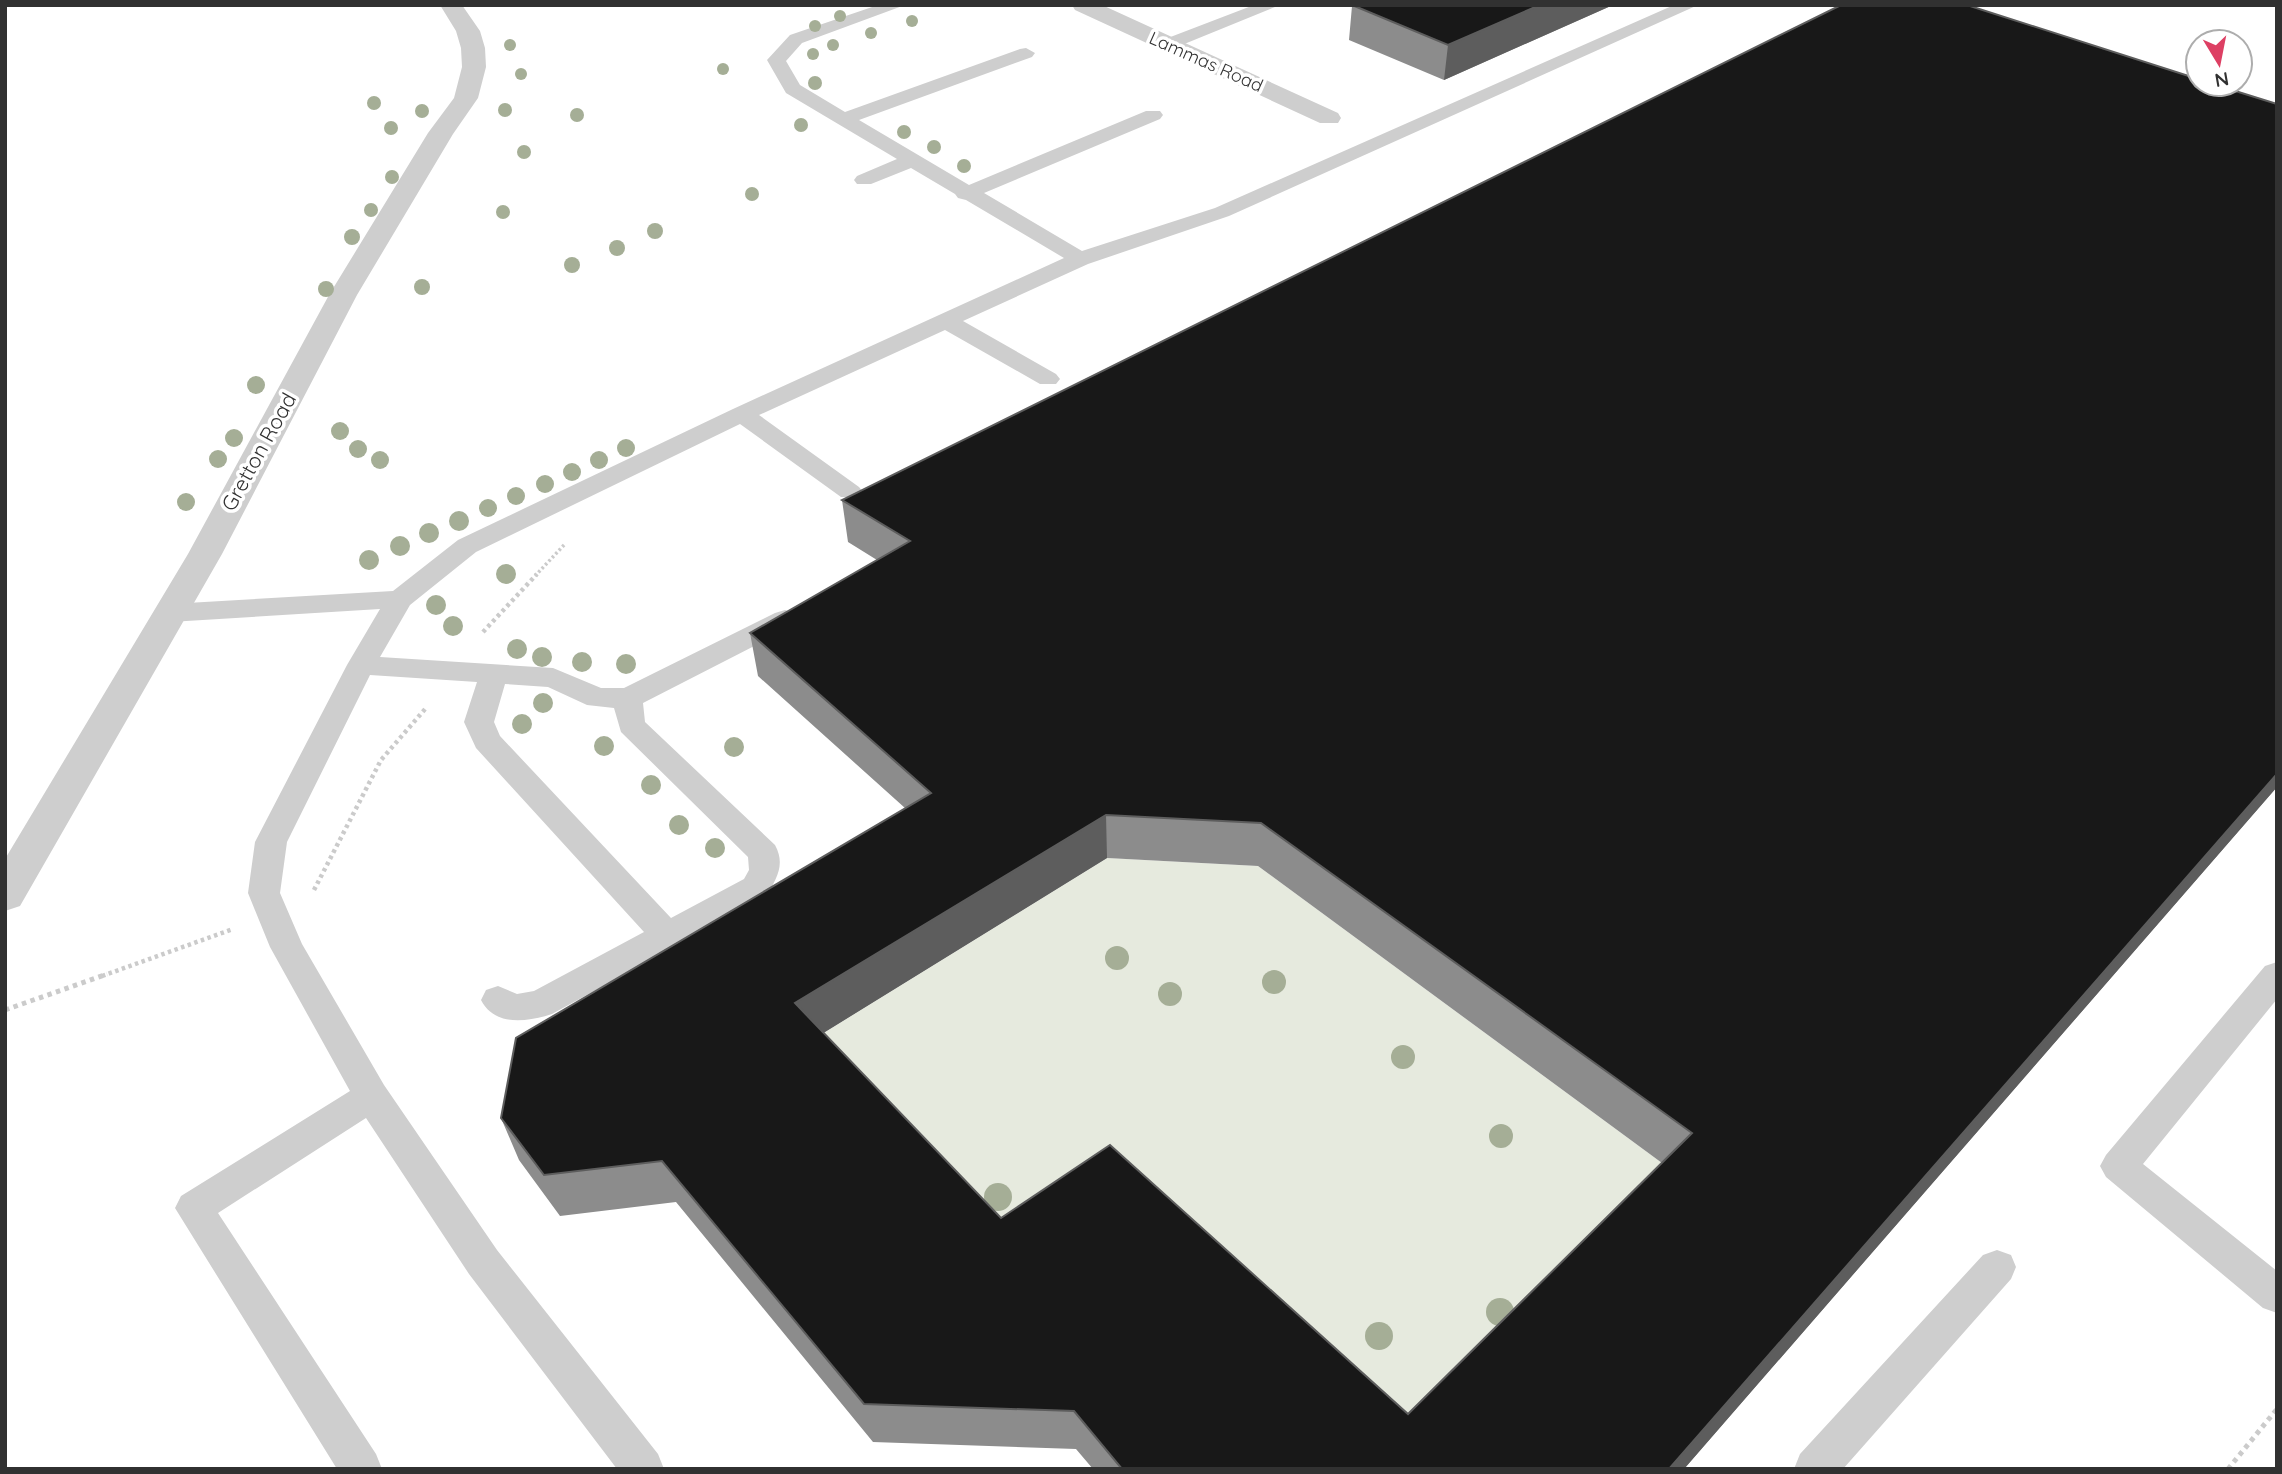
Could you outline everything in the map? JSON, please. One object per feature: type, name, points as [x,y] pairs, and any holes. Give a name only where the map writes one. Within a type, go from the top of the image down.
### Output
[{"type":"street","name":"Gretton Road","points":[[5,895],[170,613],[344,295],[440,133],[466,98],[474,67],[473,48],[468,31],[452,5]]},
{"type":"street","name":"Lammas Road","points":[[1083,5],[1329,118]]},
{"type":"lane","points":[[896,5],[796,39],[776,60],[793,89],[965,194],[1080,259]]},
{"type":"lane","points":[[1166,45],[1271,5]]},
{"type":"lane","points":[[643,1469],[483,1262],[371,1096],[287,947],[264,893],[271,842],[361,665],[400,599],[467,546],[742,414],[1080,259],[1222,212],[1689,5]]},
{"type":"lane","points":[[841,120],[1026,53]]},
{"type":"lane","points":[[965,194],[1153,116]]},
{"type":"lane","points":[[864,180],[910,161]]},
{"type":"lane","points":[[946,321],[1048,379]]},
{"type":"lane","points":[[742,414],[850,492]]},
{"type":"lane","points":[[170,613],[400,599]]},
{"type":"lane","points":[[361,665],[552,678],[597,698],[628,698],[799,612]]},
{"type":"lane","points":[[494,674],[480,722],[486,741],[668,937]]},
{"type":"lane","points":[[498,1000],[513,1008],[540,1004],[755,888],[765,870],[764,853],[631,725],[628,698]]},
{"type":"lane","points":[[2277,975],[2119,1166],[2277,1295]]},
{"type":"lane","points":[[361,1469],[194,1208],[371,1096]]},
{"type":"lane","points":[[1815,1469],[1997,1267]]},
{"type":"path","points":[[5,1010],[309,900],[381,760],[424,714],[459,643],[487,630],[572,537]]},
{"type":"path","points":[[2228,1469],[2277,1409]]},
{"type":"shaded area","points":[[1107,858],[1258,866],[1677,1174],[1400,1452],[1005,1259],[804,1045]]},
{"type":"building","points":[[1352,5],[1540,5],[1448,45]]},
{"type":"building","points":[[1841,5],[1967,5],[2184,75],[2184,98],[2254,97],[2277,104],[2277,774],[1669,1469],[1122,1469],[1074,1411],[864,1404],[662,1161],[544,1175],[501,1118],[516,1038],[931,793],[750,633],[910,541],[842,500]],"holes":[[[1106,815],[1261,823],[1692,1133],[1408,1414],[1110,1145],[1001,1218],[795,1003]]]}]
